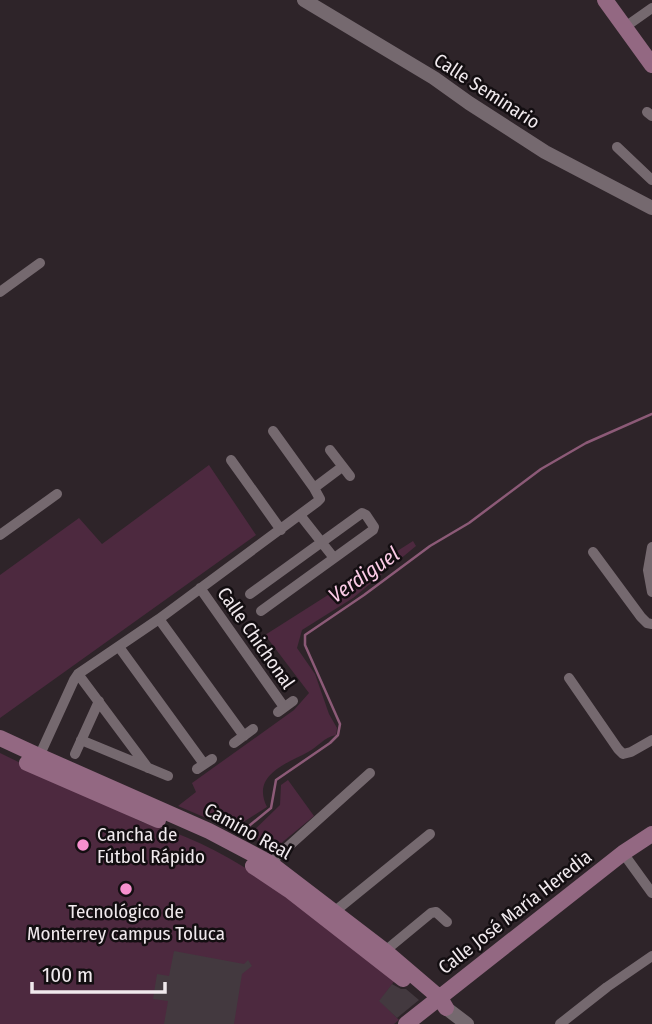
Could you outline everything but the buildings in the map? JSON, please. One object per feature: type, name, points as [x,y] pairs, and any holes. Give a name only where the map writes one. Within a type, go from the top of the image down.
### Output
[{"type":"main road","points":[[605,0],[652,65]]},
{"type":"main road","name":"Camino Real","points":[[0,738],[37,762],[203,839],[292,886],[334,912],[385,951],[439,1003]]},
{"type":"main road","name":"Camino Real","points":[[0,750],[37,762],[209,831],[270,863],[292,886],[439,1003]]},
{"type":"main road","name":"Calle José María Heredia","points":[[406,1024],[439,1003],[623,853],[652,834]]},
{"type":"street","name":"Calle Seminario","points":[[304,0],[434,78],[545,152],[652,208]]},
{"type":"street","points":[[625,27],[652,8]]},
{"type":"street","points":[[617,146],[652,180]]},
{"type":"street","points":[[0,292],[40,262]]},
{"type":"street","points":[[37,762],[78,674],[159,619],[320,499],[273,431]]},
{"type":"street","points":[[330,450],[350,476]]},
{"type":"street","points":[[231,460],[281,530]]},
{"type":"street","points":[[314,488],[342,467]]},
{"type":"street","points":[[0,535],[57,494]]},
{"type":"street","points":[[261,611],[374,528],[366,515],[362,513],[254,590],[271,603]]},
{"type":"street","points":[[300,515],[334,558]]},
{"type":"street","points":[[652,547],[648,570],[652,592]]},
{"type":"street","points":[[593,552],[641,617],[652,624]]},
{"type":"street","name":"Calle Chichonal","points":[[200,588],[285,706]]},
{"type":"street","points":[[159,619],[249,732],[234,743]]},
{"type":"street","points":[[120,647],[204,764]]},
{"type":"street","points":[[78,674],[148,768]]},
{"type":"street","points":[[569,678],[623,754],[652,740]]},
{"type":"street","points":[[75,754],[99,701]]},
{"type":"street","points":[[81,740],[168,776]]},
{"type":"street","points":[[270,863],[370,773]]},
{"type":"street","points":[[334,912],[430,834]]},
{"type":"street","points":[[623,853],[652,893]]},
{"type":"street","points":[[385,951],[431,913],[436,912],[447,922]]},
{"type":"street","points":[[560,1024],[652,956]]},
{"type":"street","name":"Camino Real","points":[[439,1003],[467,1024]]},
{"type":"shaded area","points":[[209,465],[256,535],[0,718],[0,575],[79,518],[102,544]]},
{"type":"shaded area","points":[[413,541],[416,546],[353,598],[302,630],[297,648],[315,674],[329,714],[337,728],[336,735],[273,772],[264,787],[263,796],[267,807],[232,829],[178,806],[196,792],[192,783],[294,710],[309,693],[265,635]]},
{"type":"shaded area","name":"Tecnológico de Monterrey campus Toluca","points":[[0,753],[142,822],[178,834],[245,867],[307,910],[395,980],[380,1001],[399,1020],[394,1024],[0,1024]]},
{"type":"shaded area","points":[[288,780],[314,816],[273,850],[249,835],[280,805],[281,785]]},
{"type":"waterway","name":"Verdiguel","points":[[244,830],[271,808],[276,780],[338,735],[340,724],[305,645],[305,635],[430,546],[469,523],[541,469],[586,443],[652,414]]},
{"type":"place","name":"Cancha de Fútbol Rápido","points":[[83,845]]},
{"type":"place","name":"Tecnológico de Monterrey campus Toluca","points":[[126,889]]}]
